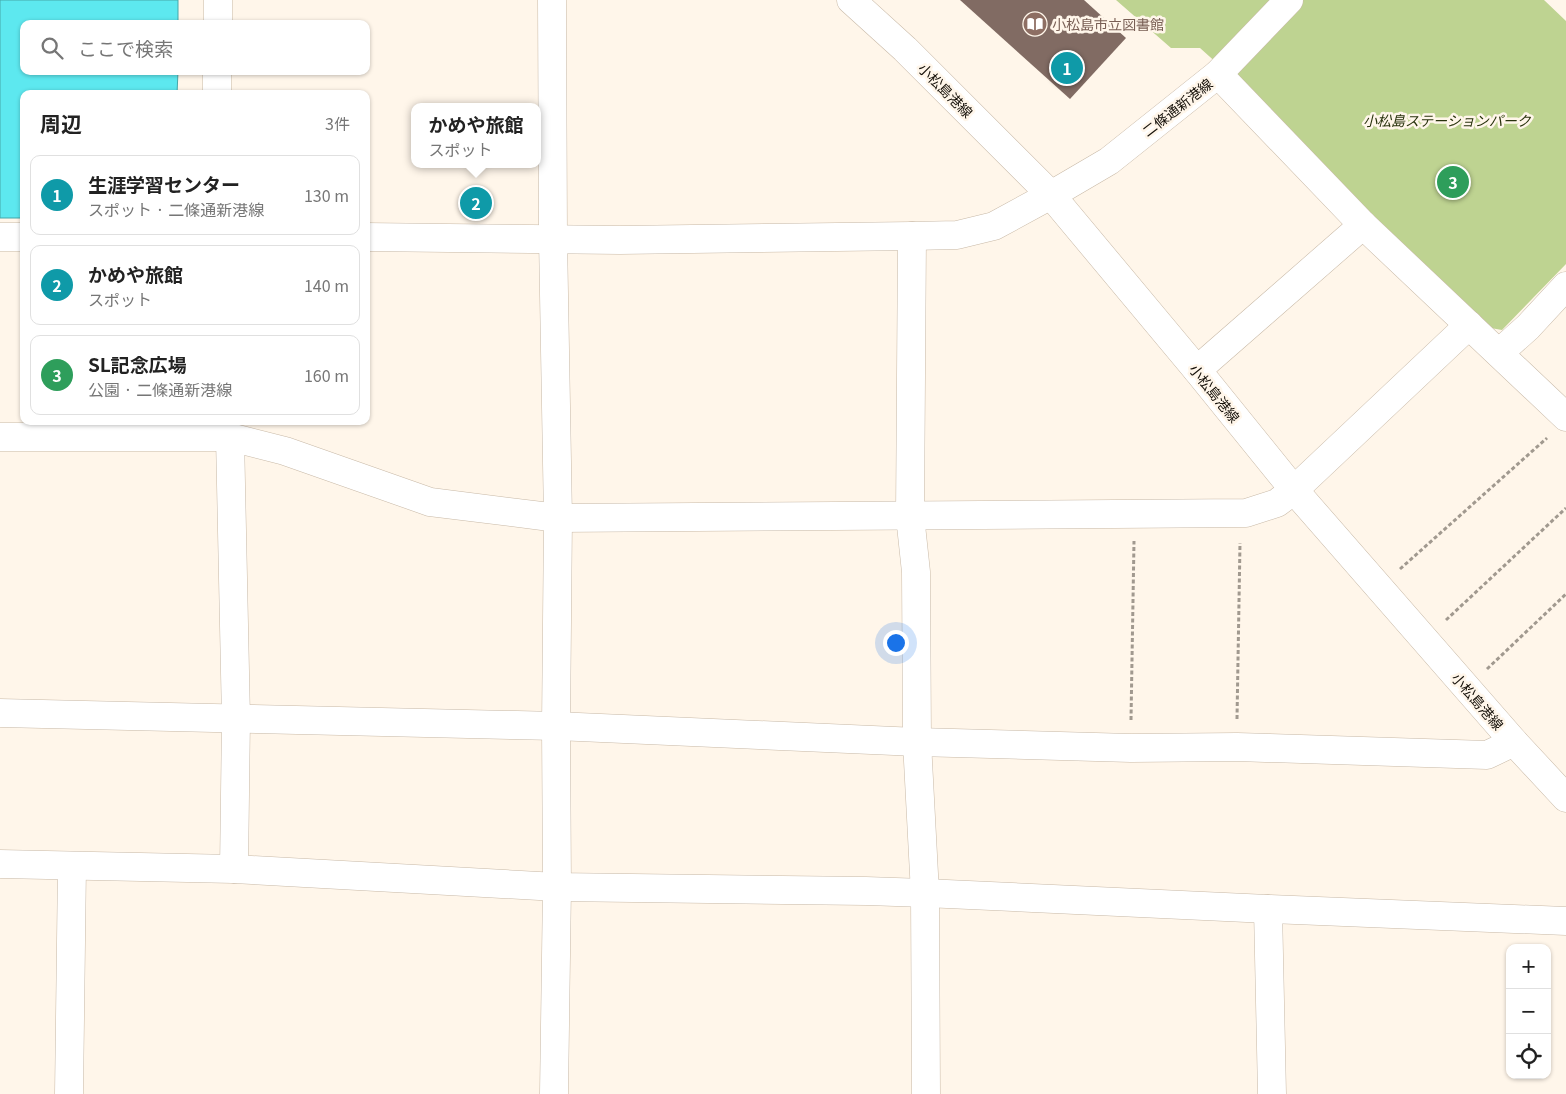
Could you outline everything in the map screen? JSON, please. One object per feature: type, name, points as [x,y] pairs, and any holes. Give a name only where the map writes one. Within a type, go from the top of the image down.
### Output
[{"type":"street","points":[[218,0],[218,20]]},
{"type":"street","points":[[552,0],[553,238],[558,518],[557,887],[554,1094]]},
{"type":"street","name":"小松島港線","points":[[851,0],[905,49],[1051,195],[1294,490],[1514,742],[1566,798]]},
{"type":"street","name":"二條通新港線","points":[[370,238],[620,240],[912,236],[957,234],[994,226],[1109,161],[1218,74],[1289,0]]},
{"type":"street","points":[[1218,74],[1363,225],[1499,353],[1559,426]]},
{"type":"street","points":[[217,75],[217,90]]},
{"type":"street","points":[[1197,370],[1363,225]]},
{"type":"street","points":[[912,236],[910,516],[916,572],[917,742],[925,893],[926,1094]]},
{"type":"street","points":[[0,237],[20,237]]},
{"type":"street","points":[[1499,353],[1528,327],[1566,286]]},
{"type":"street","points":[[0,437],[230,429],[285,452],[430,502],[558,518],[1246,513],[1277,503],[1294,490],[1469,324]]},
{"type":"street","points":[[230,429],[236,719],[234,869]]},
{"type":"street","points":[[0,713],[556,726],[917,742],[1130,748],[1237,747],[1487,755],[1514,742]]},
{"type":"street","points":[[0,864],[234,869],[557,887],[925,893],[1566,921]]},
{"type":"street","points":[[69,1094],[72,866]]},
{"type":"street","points":[[1268,909],[1272,1094]]},
{"type":"path","points":[[1379,588],[1559,426]]},
{"type":"path","points":[[1424,640],[1566,508]]},
{"type":"path","points":[[1236,513],[1240,531],[1237,747]]},
{"type":"path","points":[[1130,748],[1134,514]]},
{"type":"path","points":[[1467,688],[1566,594]]},
{"type":"green space","name":"小松島ステーションパーク","points":[[1116,0],[1544,0],[1566,21],[1566,264],[1502,330],[1485,327],[1258,100],[1200,48],[1171,48]]},
{"type":"water","points":[[0,0],[178,0],[178,20],[20,20],[20,75],[178,75],[177,90],[20,90],[20,218],[0,218]]},
{"type":"building","points":[[960,0],[1084,0],[1126,38],[1070,99]]},
{"type":"building","points":[[466,195],[485,196],[485,211],[466,211]]},
{"type":"place","name":"小松島市立図書館","points":[[1035,24]]},
{"type":"place","name":"生涯学習センター","points":[[1067,68]]},
{"type":"place","name":"SL記念広場","points":[[1453,182]]},
{"type":"place","name":"かめや旅館","points":[[476,203]]}]
